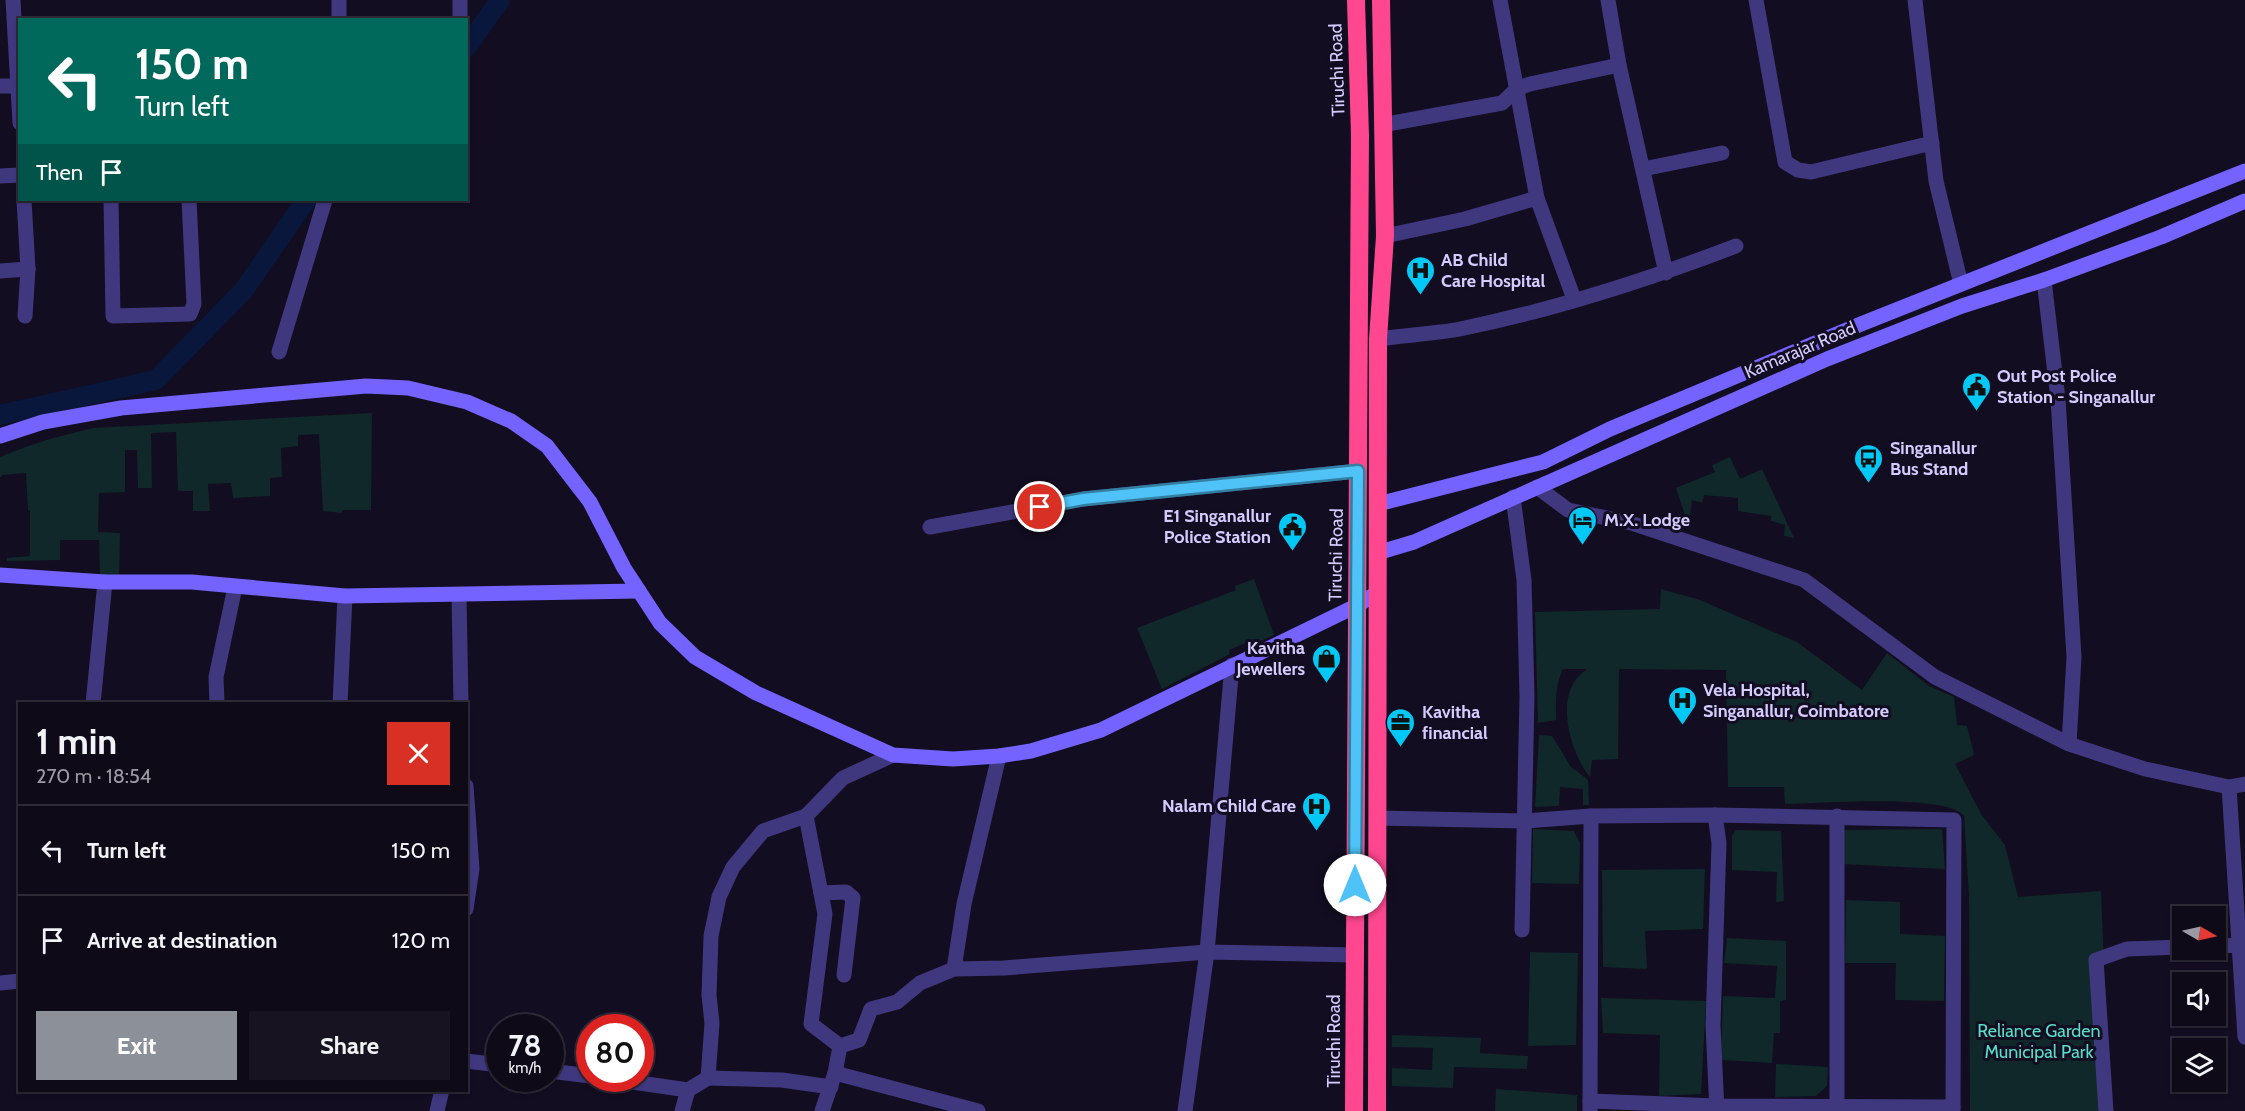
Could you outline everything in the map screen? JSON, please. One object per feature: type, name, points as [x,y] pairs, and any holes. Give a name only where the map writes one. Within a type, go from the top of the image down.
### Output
[{"type":"highway","name":"Tiruchi Road","points":[[1354,1110],[1360,136],[1356,0]]},
{"type":"highway","points":[[1354,1110],[1377,1109],[1378,339],[1385,236],[1382,0]]},
{"type":"main road","name":"Kamarajar Road","points":[[1377,504],[1543,462],[1610,429],[1961,284],[2245,171]]},
{"type":"main road","name":"Kamarajar Road","points":[[1377,553],[1414,542],[1827,358],[1962,306],[2044,280],[2161,237],[2245,201]]},
{"type":"main road","points":[[0,436],[43,422],[121,408],[366,386],[408,388],[467,402],[511,421],[547,446],[590,502],[624,568],[660,623],[695,657],[756,693],[893,755],[953,759],[999,756],[1032,751],[1101,730],[1356,606],[1377,593]]},
{"type":"main road","points":[[0,575],[105,582],[192,582],[345,596],[639,591]]},
{"type":"street","points":[[13,0],[17,32],[18,98]]},
{"type":"street","points":[[339,0],[339,18]]},
{"type":"street","points":[[460,0],[460,18]]},
{"type":"street","points":[[1500,0],[1537,198],[1574,299]]},
{"type":"street","points":[[1608,0],[1619,65],[1666,273]]},
{"type":"street","points":[[1756,0],[1785,162],[1798,170],[1811,172],[1932,143]]},
{"type":"street","points":[[1915,0],[1936,182],[1961,284]]},
{"type":"street","points":[[1382,125],[1502,103],[1518,88],[1619,65]]},
{"type":"street","points":[[0,86],[17,86]]},
{"type":"street","points":[[1643,169],[1722,153]]},
{"type":"street","points":[[0,176],[18,175]]},
{"type":"street","points":[[1385,236],[1465,219],[1537,198]]},
{"type":"street","points":[[24,201],[28,269],[25,316]]},
{"type":"street","points":[[111,201],[113,316],[190,314],[194,304],[189,201]]},
{"type":"street","points":[[279,352],[325,201]]},
{"type":"street","points":[[1378,339],[1459,329],[1666,273],[1736,246]]},
{"type":"street","points":[[0,271],[28,269]]},
{"type":"street","points":[[2044,280],[2058,399],[2074,657],[2069,744]]},
{"type":"street","points":[[930,527],[1083,499],[1358,471]]},
{"type":"street","points":[[1537,487],[1568,510],[1630,523],[1804,580],[1935,677],[2069,744],[2145,769],[2229,787],[2245,784]]},
{"type":"street","points":[[1513,497],[1524,580],[1527,696],[1522,930]]},
{"type":"street","points":[[93,702],[105,582]]},
{"type":"street","points":[[217,702],[216,677],[236,587]]},
{"type":"street","points":[[459,595],[461,702]]},
{"type":"street","points":[[339,702],[345,596]]},
{"type":"street","points":[[1185,1111],[1207,952],[1232,665]]},
{"type":"street","points":[[708,1078],[712,1023],[709,995],[711,936],[719,897],[733,867],[763,831],[806,816],[843,778],[893,755]]},
{"type":"street","points":[[954,969],[964,904],[999,756]]},
{"type":"street","points":[[2229,787],[2243,945],[2245,1036]]},
{"type":"street","points":[[468,814],[472,869],[468,896]]},
{"type":"street","points":[[1377,818],[1525,821],[1591,816],[1715,814],[1954,820],[1953,1109],[1590,1106],[1591,816]]},
{"type":"street","points":[[1715,814],[1719,843],[1713,1025],[1717,1108]]},
{"type":"street","points":[[806,816],[821,893],[825,928],[811,1024],[840,1046]]},
{"type":"street","points":[[1837,816],[1837,1108]]},
{"type":"street","points":[[821,893],[846,892],[853,898],[844,975]]},
{"type":"street","points":[[2226,946],[2243,945]]},
{"type":"street","points":[[2106,1111],[2096,960],[2127,949],[2172,947]]},
{"type":"street","points":[[840,1046],[859,1040],[871,1008],[897,1002],[920,983],[954,969],[1004,968],[1207,952],[1355,955]]},
{"type":"street","points":[[0,983],[18,981]]},
{"type":"street","points":[[822,1111],[833,1080],[840,1046]]},
{"type":"street","points":[[468,1061],[486,1063]]},
{"type":"street","points":[[654,1085],[688,1090],[708,1078],[833,1080],[978,1111]]},
{"type":"street","points":[[682,1111],[688,1090]]},
{"type":"street","points":[[437,1111],[442,1092]]},
{"type":"green space","points":[[372,413],[371,510],[342,510],[342,513],[323,511],[319,434],[298,435],[298,446],[281,448],[282,477],[270,478],[270,496],[233,498],[231,483],[208,484],[210,511],[193,511],[193,491],[178,491],[176,432],[151,433],[152,488],[138,488],[137,450],[125,450],[125,492],[99,493],[98,532],[120,533],[119,579],[100,578],[99,540],[60,540],[60,560],[7,561],[7,558],[30,556],[30,511],[28,510],[26,473],[2,475],[0,478],[0,457],[46,440],[94,428]]},
{"type":"green space","points":[[1730,457],[1740,479],[1762,469],[1794,538],[1784,536],[1785,525],[1771,521],[1771,516],[1738,511],[1738,498],[1704,495],[1702,503],[1692,500],[1690,515],[1685,515],[1676,488],[1715,472],[1712,465]]},
{"type":"green space","points":[[1254,579],[1274,635],[1256,643],[1255,639],[1229,650],[1230,654],[1162,689],[1137,628],[1236,590],[1235,586]]},
{"type":"green space","name":"Reliance Garden Municipal Park","points":[[1661,589],[1700,600],[1797,642],[1862,690],[1887,653],[1929,686],[1954,697],[1957,725],[1967,726],[1974,755],[1955,764],[1981,814],[2005,845],[2018,897],[2101,891],[2110,1111],[1970,1111],[1969,897],[1964,816],[1953,809],[1933,804],[1908,802],[1785,804],[1784,787],[1728,787],[1726,670],[1619,669],[1618,759],[1592,760],[1590,777],[1573,746],[1567,708],[1573,683],[1587,669],[1563,669],[1557,687],[1556,720],[1538,723],[1535,612],[1660,609]]},
{"type":"green space","points":[[1539,735],[1552,736],[1571,767],[1588,780],[1589,805],[1583,805],[1583,789],[1560,787],[1559,806],[1535,807]]},
{"type":"green space","points":[[1533,829],[1574,831],[1580,843],[1579,884],[1532,883]]},
{"type":"green space","points":[[1942,829],[1945,869],[1841,864],[1842,830]]},
{"type":"green space","points":[[1736,830],[1781,831],[1784,901],[1776,902],[1777,872],[1732,870],[1732,836]]},
{"type":"green space","points":[[1705,869],[1703,929],[1645,931],[1647,969],[1603,967],[1602,870]]},
{"type":"green space","points":[[1846,900],[1900,902],[1900,934],[1945,936],[1944,1001],[1895,1000],[1896,963],[1845,963]]},
{"type":"green space","points":[[1727,938],[1786,941],[1786,1000],[1780,1001],[1780,1033],[1774,1033],[1772,1063],[1721,1060],[1723,996],[1775,998],[1777,966],[1724,963]]},
{"type":"green space","points":[[1530,952],[1578,953],[1576,1045],[1528,1046]]},
{"type":"green space","points":[[1601,998],[1706,1001],[1701,1094],[1659,1096],[1660,1035],[1603,1033]]},
{"type":"green space","points":[[1392,1035],[1481,1038],[1480,1053],[1528,1056],[1527,1069],[1454,1067],[1453,1088],[1392,1086],[1392,1068],[1432,1070],[1433,1048],[1392,1047]]},
{"type":"green space","points":[[1776,1064],[1828,1067],[1827,1086],[1816,1096],[1775,1097]]},
{"type":"green space","points":[[1496,1089],[1577,1095],[1577,1111],[1495,1111]]},
{"type":"waterway","points":[[468,45],[500,0]]},
{"type":"waterway","points":[[0,415],[156,380],[244,290],[305,201]]},
{"type":"place","name":"AB Child Care Hospital","points":[[1420,296]]},
{"type":"place","name":"Out Post Police Station - Singanallur","points":[[1976,412]]},
{"type":"place","name":"Singanallur Bus Stand","points":[[1869,484]]},
{"type":"place","name":"M.X. Lodge","points":[[1583,546]]},
{"type":"place","name":"E1 Singanallur Police Station","points":[[1292,552]]},
{"type":"place","name":"Kavitha Jewellers","points":[[1326,684]]},
{"type":"place","name":"Vela Hospital, Singanallur, Coimbatore","points":[[1682,726]]},
{"type":"place","name":"Kavitha financial","points":[[1401,748]]},
{"type":"place","name":"Nalam Child Care","points":[[1317,832]]},
{"type":"route","points":[[1040,507],[1083,499],[1358,471],[1355,885]]}]
